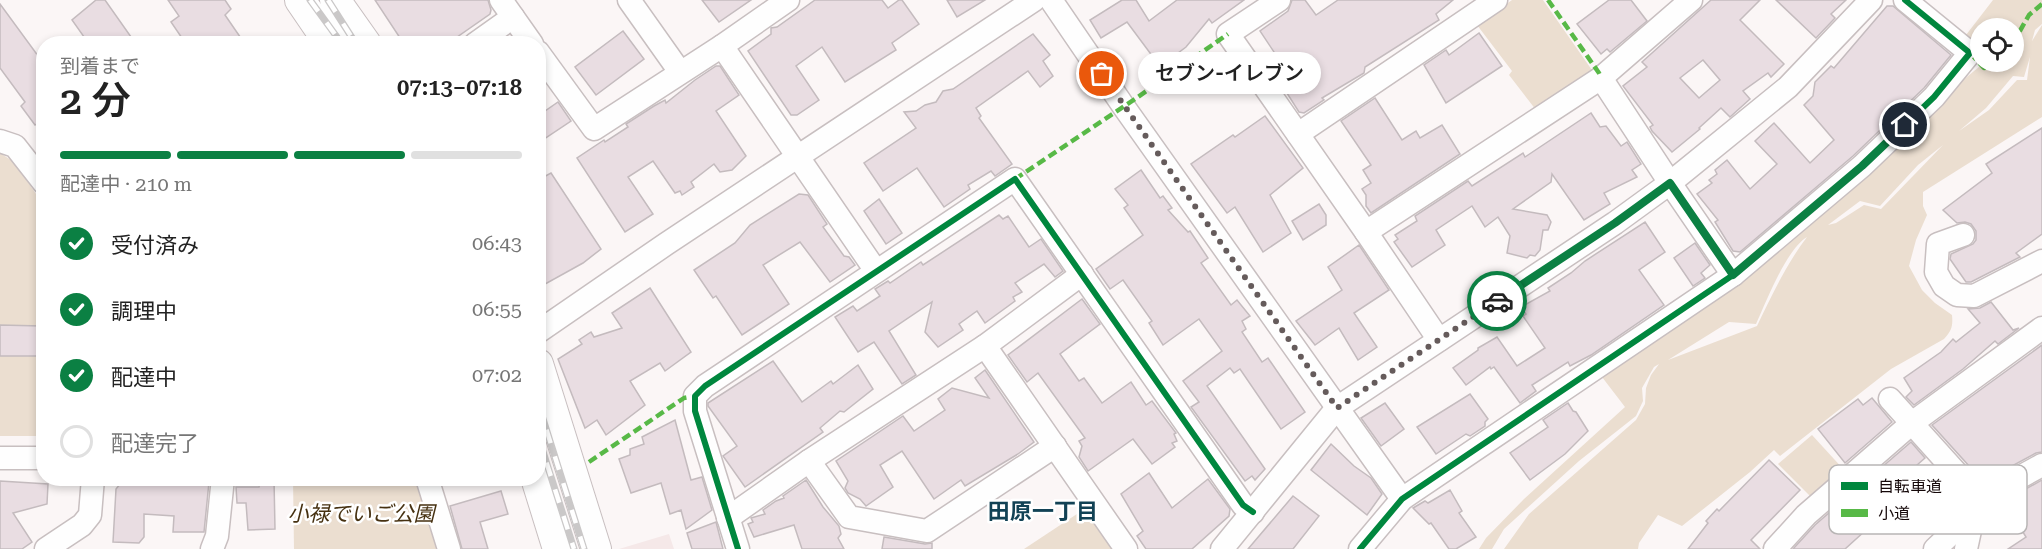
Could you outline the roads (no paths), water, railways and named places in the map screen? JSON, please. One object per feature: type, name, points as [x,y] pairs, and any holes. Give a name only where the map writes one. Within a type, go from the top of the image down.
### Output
[{"type":"main road","points":[[300,0],[325,36]]},
{"type":"main road","points":[[335,0],[360,36]]},
{"type":"main road","points":[[546,390],[596,549]]},
{"type":"main road","points":[[538,486],[558,549]]},
{"type":"street","points":[[629,0],[680,72]]},
{"type":"street","points":[[546,63],[594,129],[722,46],[762,7],[788,0]]},
{"type":"street","points":[[546,327],[1034,0]]},
{"type":"street","points":[[1051,0],[1402,499]]},
{"type":"street","points":[[1279,0],[1228,34],[1438,340]]},
{"type":"street","points":[[1298,134],[1496,0]]},
{"type":"street","points":[[1366,232],[1601,78],[1691,0]]},
{"type":"street","points":[[1222,549],[1337,408],[1615,223],[1670,183],[1788,87],[1871,0]]},
{"type":"street","points":[[1360,549],[1402,499],[1733,275],[1862,166],[1934,97],[1970,53],[1905,0]]},
{"type":"street","points":[[482,36],[507,8],[526,36]]},
{"type":"street","points":[[722,46],[876,271]]},
{"type":"street","points":[[1601,78],[1733,275]]},
{"type":"street","points":[[0,141],[15,146],[36,173]]},
{"type":"street","points":[[738,549],[695,411],[695,396],[705,386],[1015,179],[1243,505],[1252,512]]},
{"type":"street","points":[[1963,235],[1938,244],[1936,272],[1944,286],[1957,295],[1974,296],[2042,261]]},
{"type":"street","points":[[728,518],[809,461],[985,346],[1082,274]]},
{"type":"street","points":[[1864,465],[1912,423],[2042,328]]},
{"type":"street","points":[[985,346],[1126,549]]},
{"type":"street","points":[[1890,399],[1945,465]]},
{"type":"street","points":[[809,461],[849,517],[926,540],[1054,447]]},
{"type":"street","points":[[0,458],[36,458]]},
{"type":"street","points":[[2027,474],[2042,465]]},
{"type":"street","points":[[46,549],[82,525],[90,515],[92,486]]},
{"type":"street","points":[[212,549],[217,536],[223,486]]},
{"type":"street","points":[[429,486],[449,549]]},
{"type":"street","points":[[1775,549],[1806,515],[1829,495]]},
{"type":"street","points":[[1935,549],[1949,534]]},
{"type":"street","points":[[1966,549],[1970,534]]},
{"type":"railway","points":[[310,0],[336,36]]},
{"type":"railway","points":[[328,0],[351,36]]},
{"type":"railway","points":[[546,428],[584,549]]},
{"type":"railway","points":[[546,461],[574,549]]},
{"type":"place","name":"セブン-イレブン","points":[[1102,74]]},
{"type":"district","name":"田原一丁目","points":[[1043,511]]},
{"type":"park label","name":"小禄でいご公園","points":[[361,514]]}]
